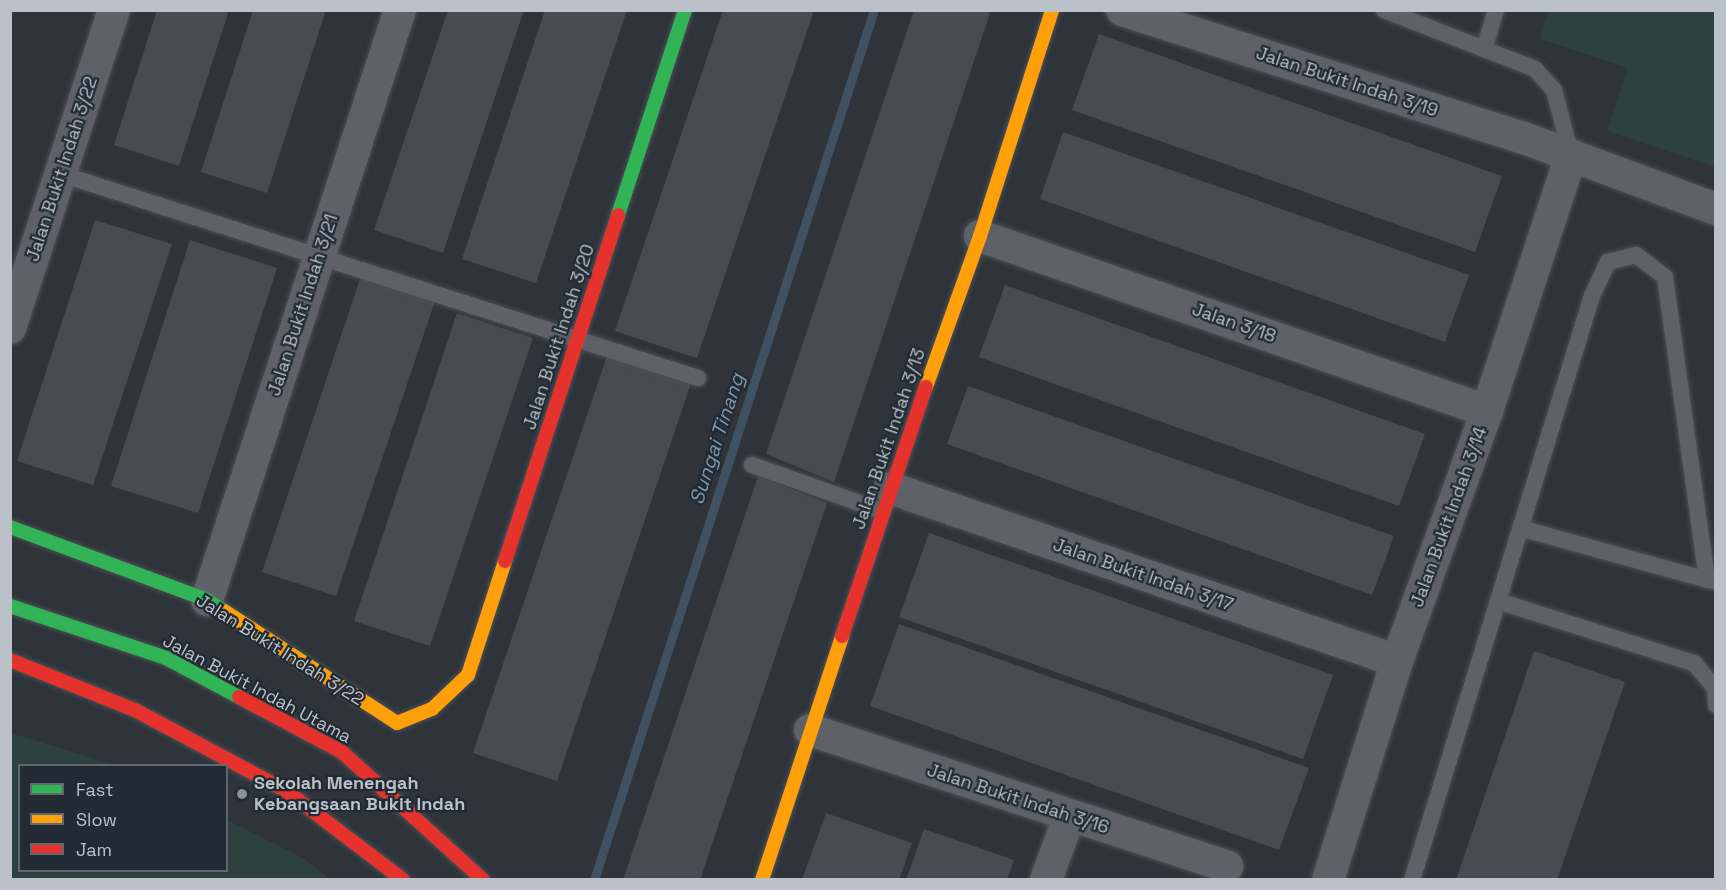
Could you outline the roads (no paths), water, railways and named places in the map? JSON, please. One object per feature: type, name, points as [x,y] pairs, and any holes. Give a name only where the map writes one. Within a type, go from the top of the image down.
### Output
[{"type":"street","name":"Jalan Bukit Indah 3/22","points":[[10,328],[114,10]]},
{"type":"street","name":"Jalan Bukit Indah 3/21","points":[[207,600],[400,10]]},
{"type":"street","name":"Jalan Bukit Indah 3/20","points":[[468,675],[684,10]]},
{"type":"street","name":"Jalan Bukit Indah 3/13","points":[[762,879],[886,500],[980,236],[1052,10]]},
{"type":"street","name":"Jalan Bukit Indah 3/19","points":[[1122,10],[1571,155],[1716,209]]},
{"type":"street","name":"Jalan Bukit Indah 3/14","points":[[1328,879],[1397,661],[1487,411],[1571,155]]},
{"type":"street","name":"Jalan 3/18","points":[[980,236],[1487,411]]},
{"type":"street","name":"Jalan Bukit Indah 3/17","points":[[886,500],[1397,661]]},
{"type":"street","name":"Jalan Bukit Indah 3/22","points":[[10,527],[207,600],[397,723],[432,709],[468,675]]},
{"type":"street","name":"Jalan Bukit Indah Utama","points":[[10,606],[166,658],[342,752],[483,879]]},
{"type":"street","points":[[10,660],[135,710],[285,790],[403,879]]},
{"type":"street","name":"Jalan Bukit Indah 3/16","points":[[810,730],[1069,817],[1227,866]]},
{"type":"street","points":[[1046,879],[1069,817]]},
{"type":"lane","points":[[1384,10],[1535,69],[1554,90],[1571,155]]},
{"type":"lane","points":[[1484,49],[1496,10]]},
{"type":"lane","points":[[61,174],[698,378]]},
{"type":"lane","points":[[1412,879],[1520,528],[1592,296],[1608,262],[1636,255],[1665,277],[1711,580],[1520,528]]},
{"type":"lane","points":[[752,465],[886,500]]},
{"type":"lane","points":[[1498,601],[1694,663],[1715,688],[1716,705]]},
{"type":"waterway","name":"Sungai Tinang","points":[[594,880],[874,10]]},
{"type":"place","name":"Sekolah Menengah Kebangsaan Bukit Indah","points":[[242,794]]}]
